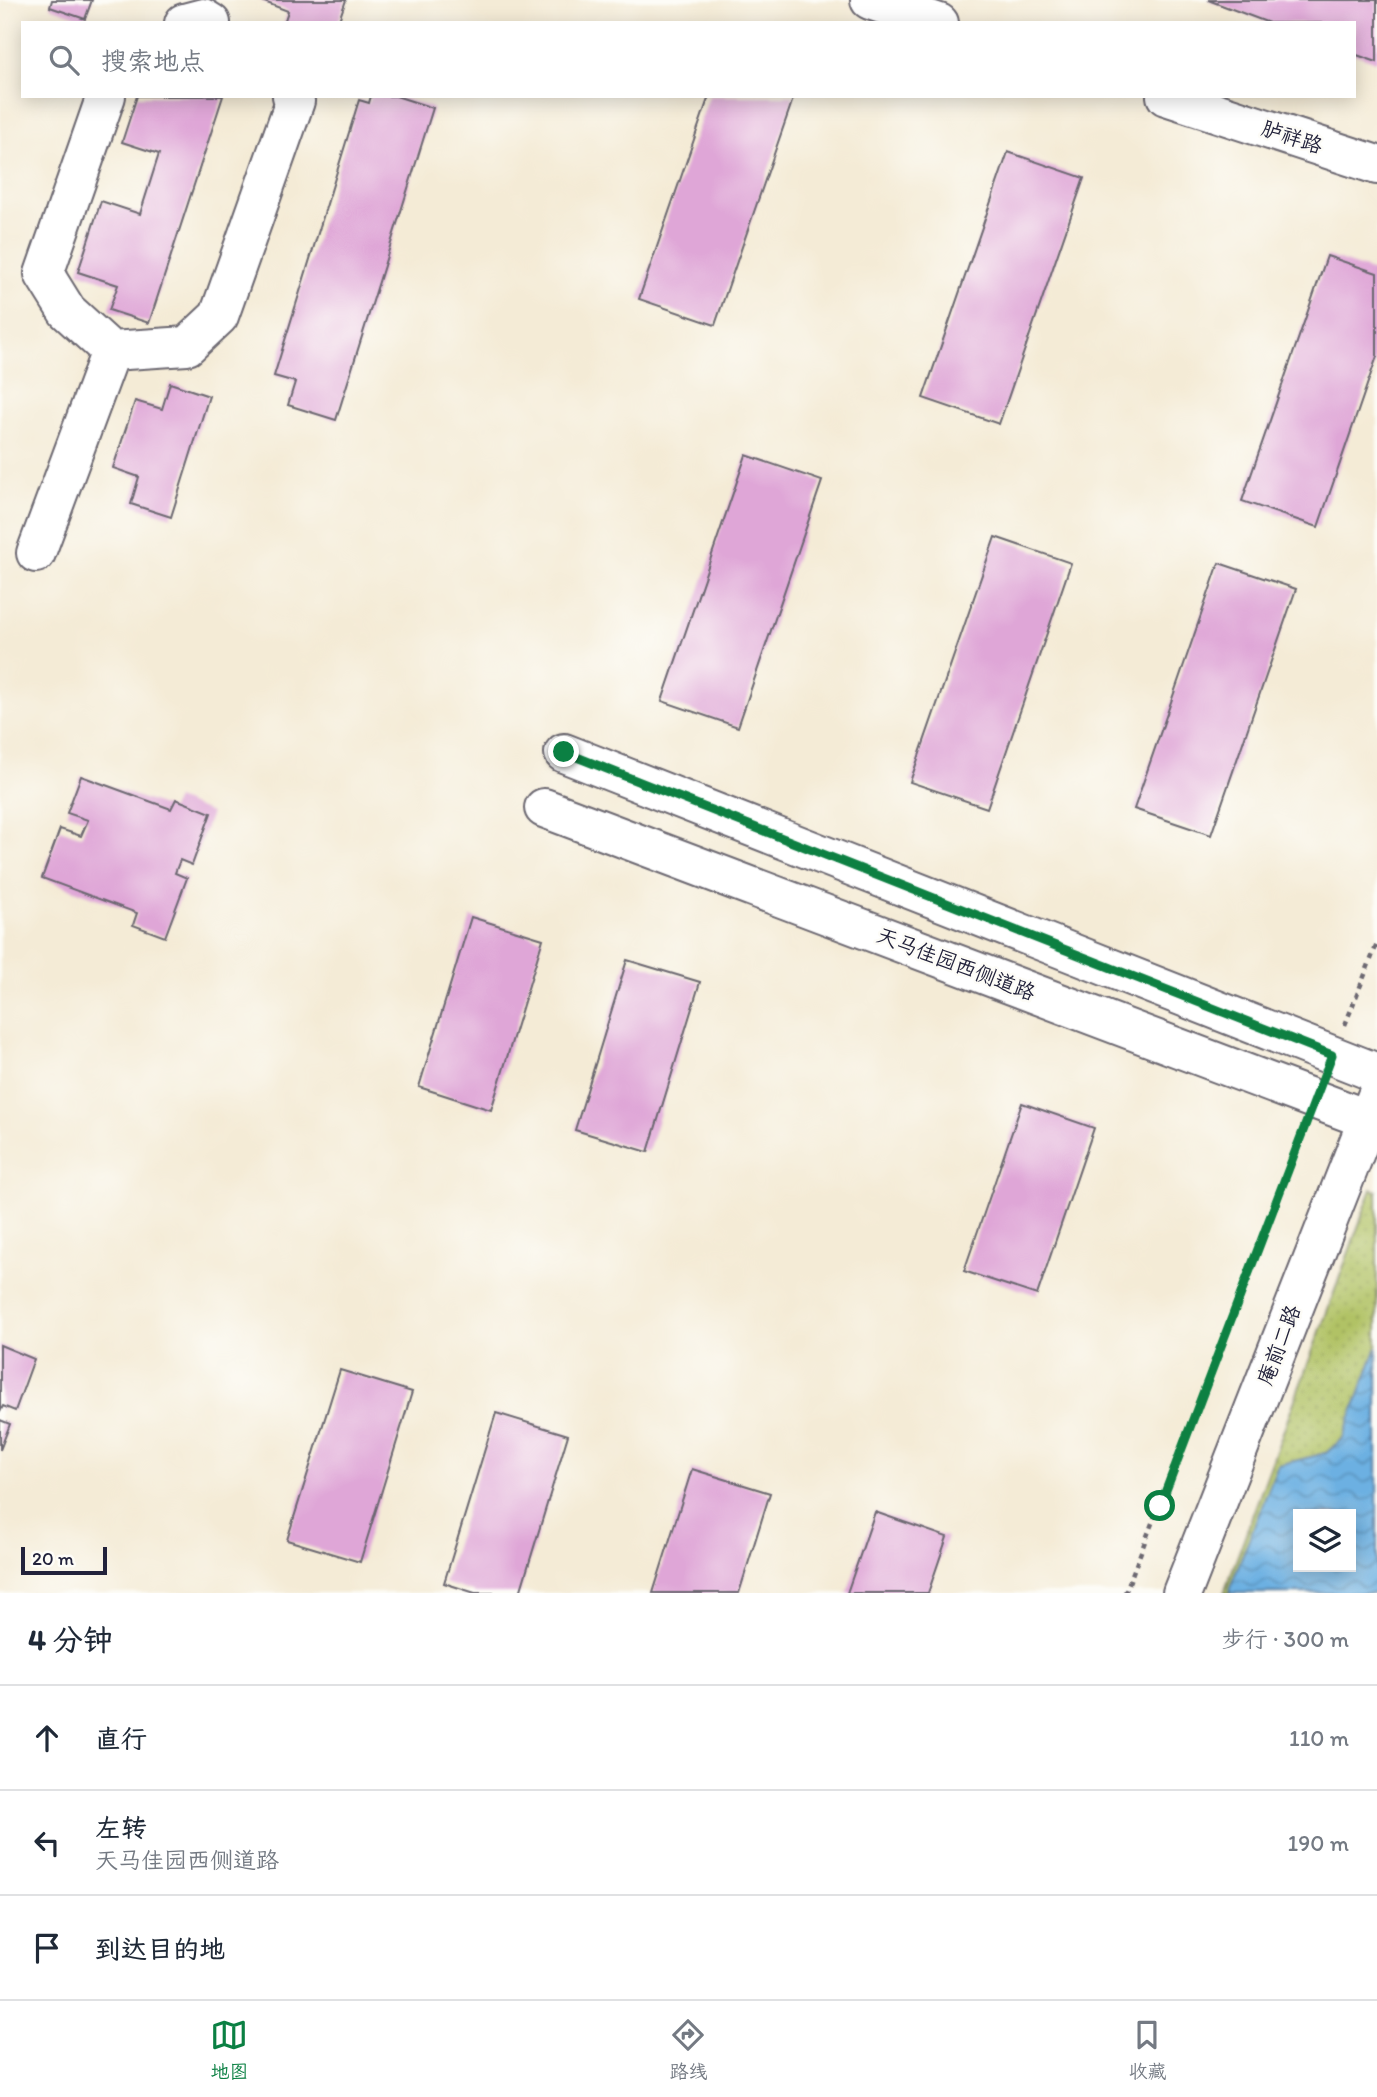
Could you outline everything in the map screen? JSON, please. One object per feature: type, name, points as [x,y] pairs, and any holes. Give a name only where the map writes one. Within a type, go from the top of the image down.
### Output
[{"type":"street","points":[[870,0],[920,12]]},
{"type":"street","points":[[105,98],[44,274],[67,311],[111,351],[187,346],[219,316],[295,101],[293,98]]},
{"type":"street","name":"胪祥路","points":[[1172,98],[1377,164]]},
{"type":"street","points":[[36,553],[111,351]]},
{"type":"street","points":[[564,752],[1377,1073]]},
{"type":"street","name":"天马佳园西侧道路","points":[[544,808],[1315,1099],[1374,1113]]},
{"type":"street","name":"庵前二路","points":[[1182,1593],[1374,1113]]},
{"type":"path","points":[[1332,1055],[1377,944]]},
{"type":"path","points":[[1125,1593],[1315,1099]]},
{"type":"green space","points":[[1372,1189],[1377,1191],[1377,1593],[1224,1593]]},
{"type":"water","points":[[1377,1347],[1377,1593],[1231,1593],[1229,1590],[1278,1465],[1326,1453],[1343,1438]]},
{"type":"building","points":[[52,0],[92,0],[85,19],[50,7]]},
{"type":"building","points":[[259,0],[346,0],[339,21],[285,21],[288,11]]},
{"type":"building","points":[[1208,0],[1377,0],[1377,62],[1356,55],[1356,21],[1264,21]]},
{"type":"building","points":[[136,98],[222,98],[149,323],[109,310],[118,285],[78,272],[101,201],[140,214],[159,154],[122,142]]},
{"type":"building","points":[[370,98],[402,98],[433,108],[336,420],[288,405],[295,382],[274,376],[359,100],[369,103]]},
{"type":"building","points":[[708,98],[793,98],[715,325],[639,299]]},
{"type":"building","points":[[1008,152],[1084,178],[999,424],[923,398]]},
{"type":"building","points":[[1327,256],[1377,273],[1377,356],[1318,527],[1242,501]]},
{"type":"building","points":[[170,383],[209,396],[171,517],[131,504],[139,477],[113,468],[135,401],[162,409]]},
{"type":"building","points":[[746,455],[822,481],[738,727],[662,701]]},
{"type":"building","points":[[995,537],[1071,563],[987,808],[910,782]]},
{"type":"building","points":[[1219,563],[1296,589],[1211,835],[1134,809]]},
{"type":"building","points":[[81,776],[171,809],[176,799],[211,813],[192,865],[180,860],[175,873],[187,878],[165,937],[133,925],[137,913],[42,878],[60,829],[81,836],[88,820],[67,813]]},
{"type":"building","points":[[471,917],[543,939],[491,1110],[419,1087]]},
{"type":"building","points":[[627,960],[700,982],[648,1152],[575,1130]]},
{"type":"building","points":[[1022,1103],[1094,1128],[1037,1295],[964,1271]]},
{"type":"building","points":[[0,1345],[34,1359],[15,1411],[3,1406],[0,1412]]},
{"type":"building","points":[[340,1370],[412,1392],[360,1562],[287,1540]]},
{"type":"building","points":[[496,1413],[568,1435],[520,1593],[475,1593],[444,1583]]},
{"type":"building","points":[[0,1420],[10,1424],[0,1450]]},
{"type":"building","points":[[692,1469],[770,1493],[739,1593],[653,1593]]},
{"type":"building","points":[[875,1512],[947,1537],[928,1593],[847,1593]]},
{"type":"route","points":[[564,752],[1332,1055],[1160,1506]]}]
